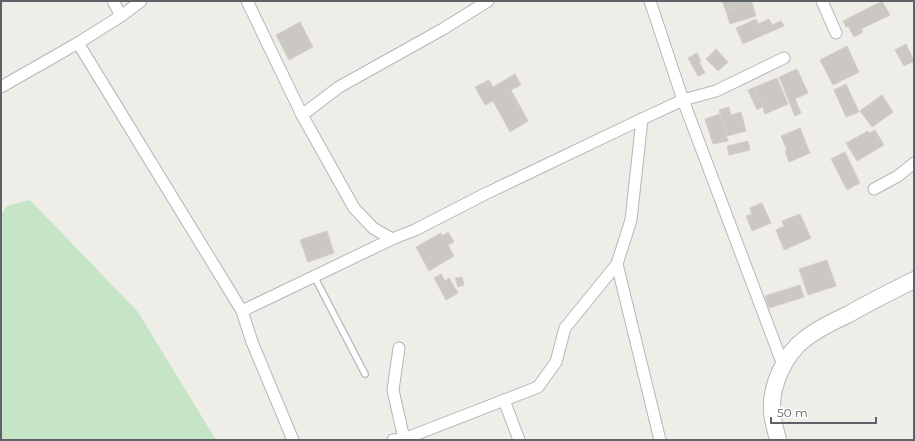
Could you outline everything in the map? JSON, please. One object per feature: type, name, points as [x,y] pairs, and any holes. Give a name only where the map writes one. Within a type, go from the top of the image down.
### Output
[{"type":"street","points":[[113,1],[121,16]]},
{"type":"street","points":[[1,87],[78,43],[121,16],[141,1]]},
{"type":"street","points":[[247,1],[302,115],[354,208],[373,228],[392,239]]},
{"type":"street","points":[[302,115],[339,87],[443,29],[488,1]]},
{"type":"street","points":[[650,1],[683,100],[783,365]]},
{"type":"street","points":[[822,1],[836,33]]},
{"type":"street","points":[[78,43],[242,311],[252,342],[293,440]]},
{"type":"street","points":[[242,311],[392,239],[415,230],[484,194],[642,119],[683,100],[716,91],[784,58]]},
{"type":"street","points":[[400,348],[393,390],[401,440],[538,387],[556,362],[565,328],[617,264],[631,220],[642,119]]},
{"type":"street","points":[[874,189],[898,176],[914,163]]},
{"type":"street","points":[[617,264],[660,440]]},
{"type":"street","points":[[778,440],[772,414],[773,397],[777,378],[783,365],[794,350],[805,338],[822,327],[914,280]]},
{"type":"street","points":[[504,400],[520,440]]},
{"type":"lane","points":[[314,276],[364,374]]},
{"type":"green space","points":[[30,200],[138,312],[216,440],[1,440],[1,215],[7,206]]},
{"type":"building","points":[[722,1],[751,1],[752,3],[726,11]]},
{"type":"building","points":[[882,1],[890,15],[861,29],[863,32],[854,37],[848,26],[846,27],[843,21]]},
{"type":"building","points":[[752,3],[756,16],[730,24],[726,11]]},
{"type":"building","points":[[756,19],[763,35],[743,44],[736,28]]},
{"type":"building","points":[[769,19],[772,25],[781,21],[784,26],[763,35],[758,24]]},
{"type":"building","points":[[300,22],[313,47],[289,60],[276,35]]},
{"type":"building","points":[[906,44],[914,61],[904,66],[895,50]]},
{"type":"building","points":[[847,46],[859,72],[833,85],[820,60]]},
{"type":"building","points":[[716,49],[728,62],[718,71],[706,59]]},
{"type":"building","points":[[697,53],[701,61],[699,62],[705,73],[698,76],[688,58]]},
{"type":"building","points":[[797,69],[808,93],[795,99],[801,113],[795,116],[779,77]]},
{"type":"building","points":[[515,74],[521,85],[511,90],[528,121],[510,132],[493,101],[485,105],[475,87],[489,80],[493,87]]},
{"type":"building","points":[[777,78],[788,104],[765,114],[755,87]]},
{"type":"building","points":[[846,84],[859,112],[846,117],[834,90]]},
{"type":"building","points":[[755,87],[762,107],[757,110],[748,90]]},
{"type":"building","points":[[882,95],[893,112],[872,127],[860,111]]},
{"type":"building","points":[[729,107],[731,115],[741,112],[746,131],[727,136],[719,110]]},
{"type":"building","points":[[720,114],[728,141],[713,144],[705,119]]},
{"type":"building","points":[[800,128],[810,153],[789,162],[785,151],[787,150],[781,136]]},
{"type":"building","points":[[875,130],[884,145],[857,161],[846,143],[868,131],[869,133]]},
{"type":"building","points":[[748,141],[750,150],[729,155],[727,146]]},
{"type":"building","points":[[845,152],[860,183],[847,190],[831,159]]},
{"type":"building","points":[[762,203],[771,223],[752,231],[746,216],[752,214],[750,208]]},
{"type":"building","points":[[800,214],[811,238],[784,250],[776,230],[784,226],[782,221]]},
{"type":"building","points":[[327,231],[334,253],[308,262],[300,240]]},
{"type":"building","points":[[448,232],[454,242],[448,245],[454,256],[429,271],[416,247],[441,233],[442,236]]},
{"type":"building","points":[[827,260],[836,286],[808,295],[799,269]]},
{"type":"building","points":[[441,274],[445,281],[449,278],[458,293],[446,300],[434,278]]},
{"type":"building","points":[[462,277],[464,285],[458,287],[455,278]]},
{"type":"building","points":[[800,285],[804,297],[769,308],[765,296]]}]
